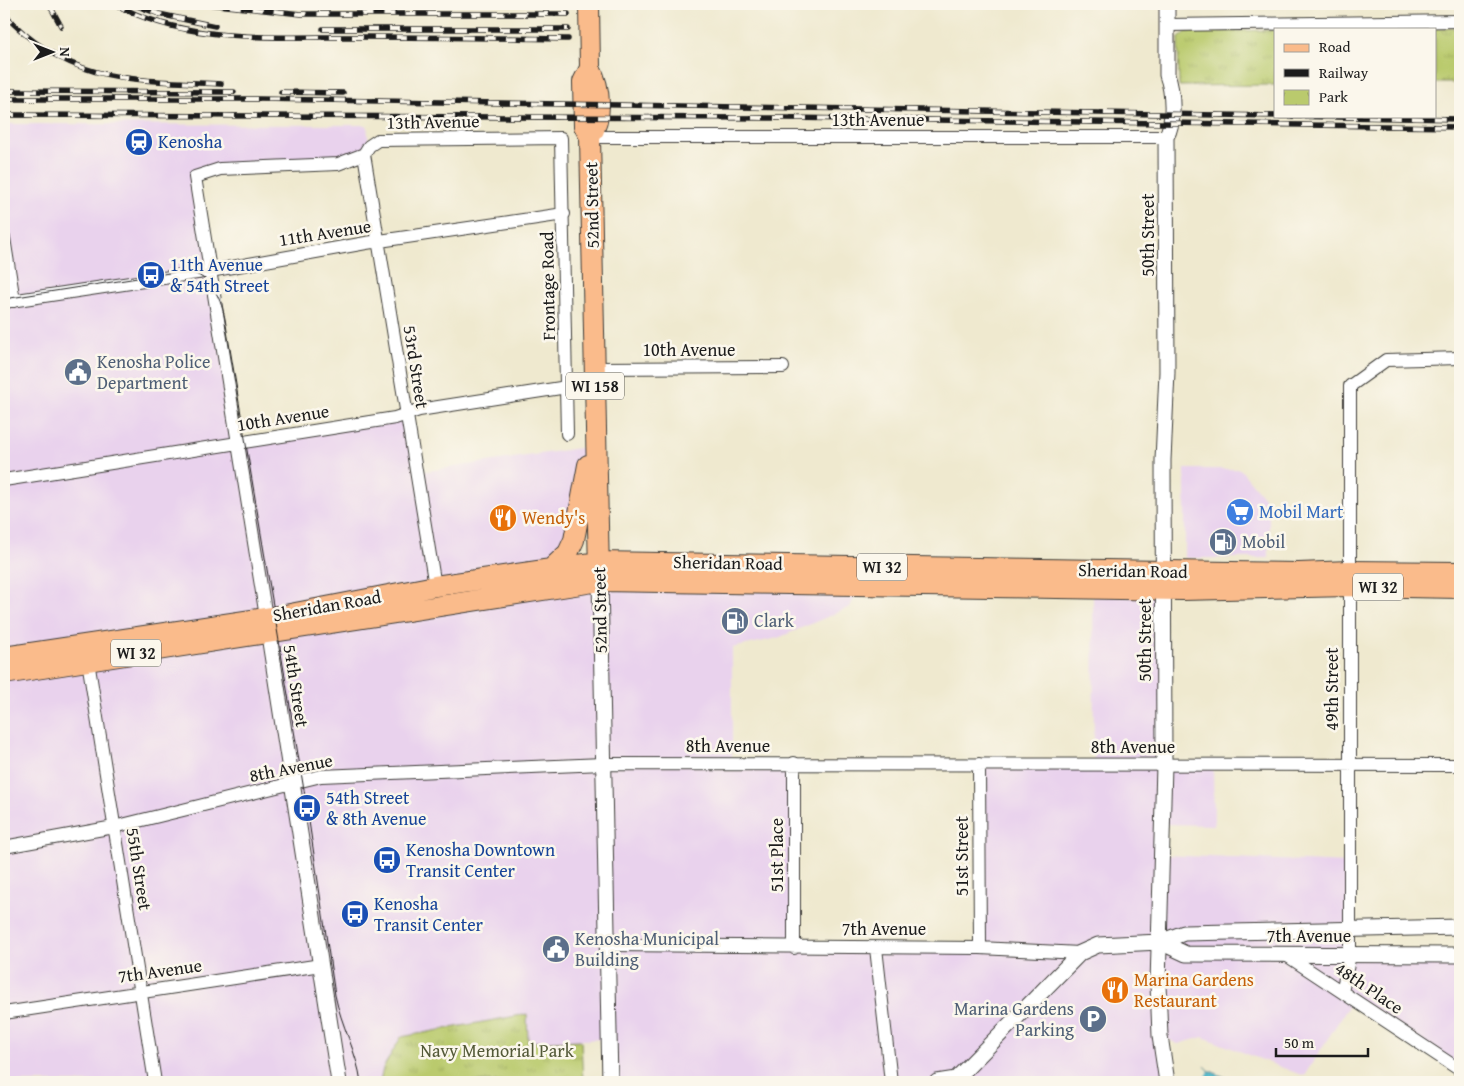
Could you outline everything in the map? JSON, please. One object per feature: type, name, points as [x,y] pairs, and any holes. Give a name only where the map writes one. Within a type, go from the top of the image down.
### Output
[{"type":"main road","name":"52nd Street","points":[[589,4],[590,68],[598,82],[598,126],[590,137],[599,572]]},
{"type":"main road","points":[[553,567],[568,553],[574,540],[596,429]]},
{"type":"main road","name":"Sheridan Road","points":[[4,674],[88,661],[267,625],[435,586],[553,567],[599,572],[1164,581],[1349,579],[1460,572]]},
{"type":"main road","name":"Sheridan Road","points":[[4,658],[267,625],[599,572]]},
{"type":"main road","name":"Sheridan Road","points":[[1349,579],[1460,588]]},
{"type":"street","name":"50th Street","points":[[1167,4],[1167,76],[1161,85],[1160,129],[1166,137],[1167,372],[1163,460],[1164,765],[1158,984],[1160,1036],[1167,1080]]},
{"type":"street","points":[[1167,25],[1460,21]]},
{"type":"street","name":"13th Avenue","points":[[590,137],[1166,137]]},
{"type":"street","name":"13th Avenue","points":[[195,177],[220,169],[338,164],[364,154],[369,146],[378,140],[562,138]]},
{"type":"street","name":"Frontage Road","points":[[562,138],[567,434]]},
{"type":"street","name":"53rd Street","points":[[364,154],[405,415],[435,586]]},
{"type":"street","name":"54th Street","points":[[195,177],[340,1082]]},
{"type":"street","name":"11th Avenue","points":[[9,302],[564,214]]},
{"type":"street","points":[[4,238],[9,302]]},
{"type":"street","name":"49th Street","points":[[1342,992],[1350,955],[1350,386],[1386,360],[1460,358]]},
{"type":"street","name":"10th Avenue","points":[[595,368],[783,367]]},
{"type":"street","name":"10th Avenue","points":[[4,480],[238,443],[405,415],[428,409],[567,387]]},
{"type":"street","name":"52nd Street","points":[[599,572],[610,1082]]},
{"type":"street","name":"55th Street","points":[[88,661],[155,1082]]},
{"type":"street","name":"51st Place","points":[[794,763],[794,948]]},
{"type":"street","name":"8th Avenue","points":[[4,847],[114,827],[321,776],[603,764],[1460,765]]},
{"type":"street","name":"51st Street","points":[[979,764],[980,948]]},
{"type":"street","name":"7th Avenue","points":[[606,945],[980,948],[1080,953],[1098,945],[1160,942],[1184,933],[1460,927]]},
{"type":"street","name":"7th Avenue","points":[[1160,942],[1186,954],[1460,955]]},
{"type":"street","points":[[876,948],[891,1082]]},
{"type":"street","points":[[937,1082],[956,1079],[1080,953]]},
{"type":"street","name":"48th Place","points":[[1286,954],[1459,1066]]},
{"type":"street","name":"7th Avenue","points":[[4,1013],[321,965]]},
{"type":"shaded area","points":[[4,124],[367,125],[369,146],[338,164],[195,177],[238,442],[405,415],[415,473],[592,446],[582,496],[553,567],[860,586],[850,607],[778,638],[732,648],[732,763],[794,763],[795,948],[980,948],[979,764],[1094,765],[1093,590],[1164,590],[1164,764],[1213,765],[1214,825],[1163,824],[1162,855],[1350,863],[1350,955],[1460,955],[1460,1061],[1457,1068],[1353,999],[1304,1076],[1203,1037],[1178,1044],[1161,1036],[1167,1082],[610,1082],[608,1039],[527,1042],[527,1014],[383,1068],[380,1082],[4,1082]]},
{"type":"shaded area","points":[[1185,469],[1240,469],[1269,504],[1269,558],[1185,558]]},
{"type":"green space","points":[[1436,28],[1460,28],[1460,83],[1436,83]]},
{"type":"green space","points":[[1274,30],[1274,85],[1179,86],[1178,39],[1186,32]]},
{"type":"green space","name":"Navy Memorial Park","points":[[527,1014],[528,1042],[581,1040],[583,1082],[380,1082],[383,1068],[401,1037]]},
{"type":"water","points":[[1205,1066],[1210,1071],[1237,1082],[1193,1082]]},
{"type":"pier","points":[[1203,1064],[1209,1071],[1203,1082],[1190,1082]]},
{"type":"tram line","points":[[4,299],[182,271],[206,280],[212,286],[220,301],[225,319],[307,808],[335,995],[356,1060],[361,1082]]},
{"type":"railway","points":[[49,4],[61,26]]},
{"type":"railway","points":[[115,4],[143,17],[173,26],[235,36],[568,39]]},
{"type":"railway","points":[[131,4],[159,14],[215,26]]},
{"type":"railway","points":[[208,4],[301,14],[568,14]]},
{"type":"railway","points":[[4,14],[28,37],[53,54],[78,66],[104,74],[131,79],[221,84]]},
{"type":"railway","points":[[323,29],[568,29]]},
{"type":"railway","points":[[4,91],[234,92]]},
{"type":"railway","points":[[281,92],[343,93]]},
{"type":"railway","points":[[4,99],[259,99],[1274,116]]},
{"type":"railway","points":[[4,115],[786,118],[1460,127]]},
{"type":"railway","points":[[1400,118],[1460,119]]},
{"type":"place","name":"Kenosha","points":[[139,142]]},
{"type":"place","name":"11th Avenue & 54th Street","points":[[151,275]]},
{"type":"place","name":"Kenosha Police Department","points":[[78,372]]},
{"type":"place","name":"Mobil Mart","points":[[1240,512]]},
{"type":"place","name":"Wendy's","points":[[503,518]]},
{"type":"place","name":"Mobil","points":[[1223,542]]},
{"type":"place","name":"Clark","points":[[735,621]]},
{"type":"place","name":"54th Street & 8th Avenue","points":[[307,808]]},
{"type":"place","name":"Kenosha Downtown Transit Center","points":[[387,860]]},
{"type":"place","name":"Kenosha Transit Center","points":[[355,914]]},
{"type":"place","name":"Kenosha Municipal Building","points":[[556,949]]},
{"type":"place","name":"Marina Gardens Restaurant","points":[[1115,990]]},
{"type":"place","name":"Marina Gardens Parking","points":[[1093,1019]]}]
